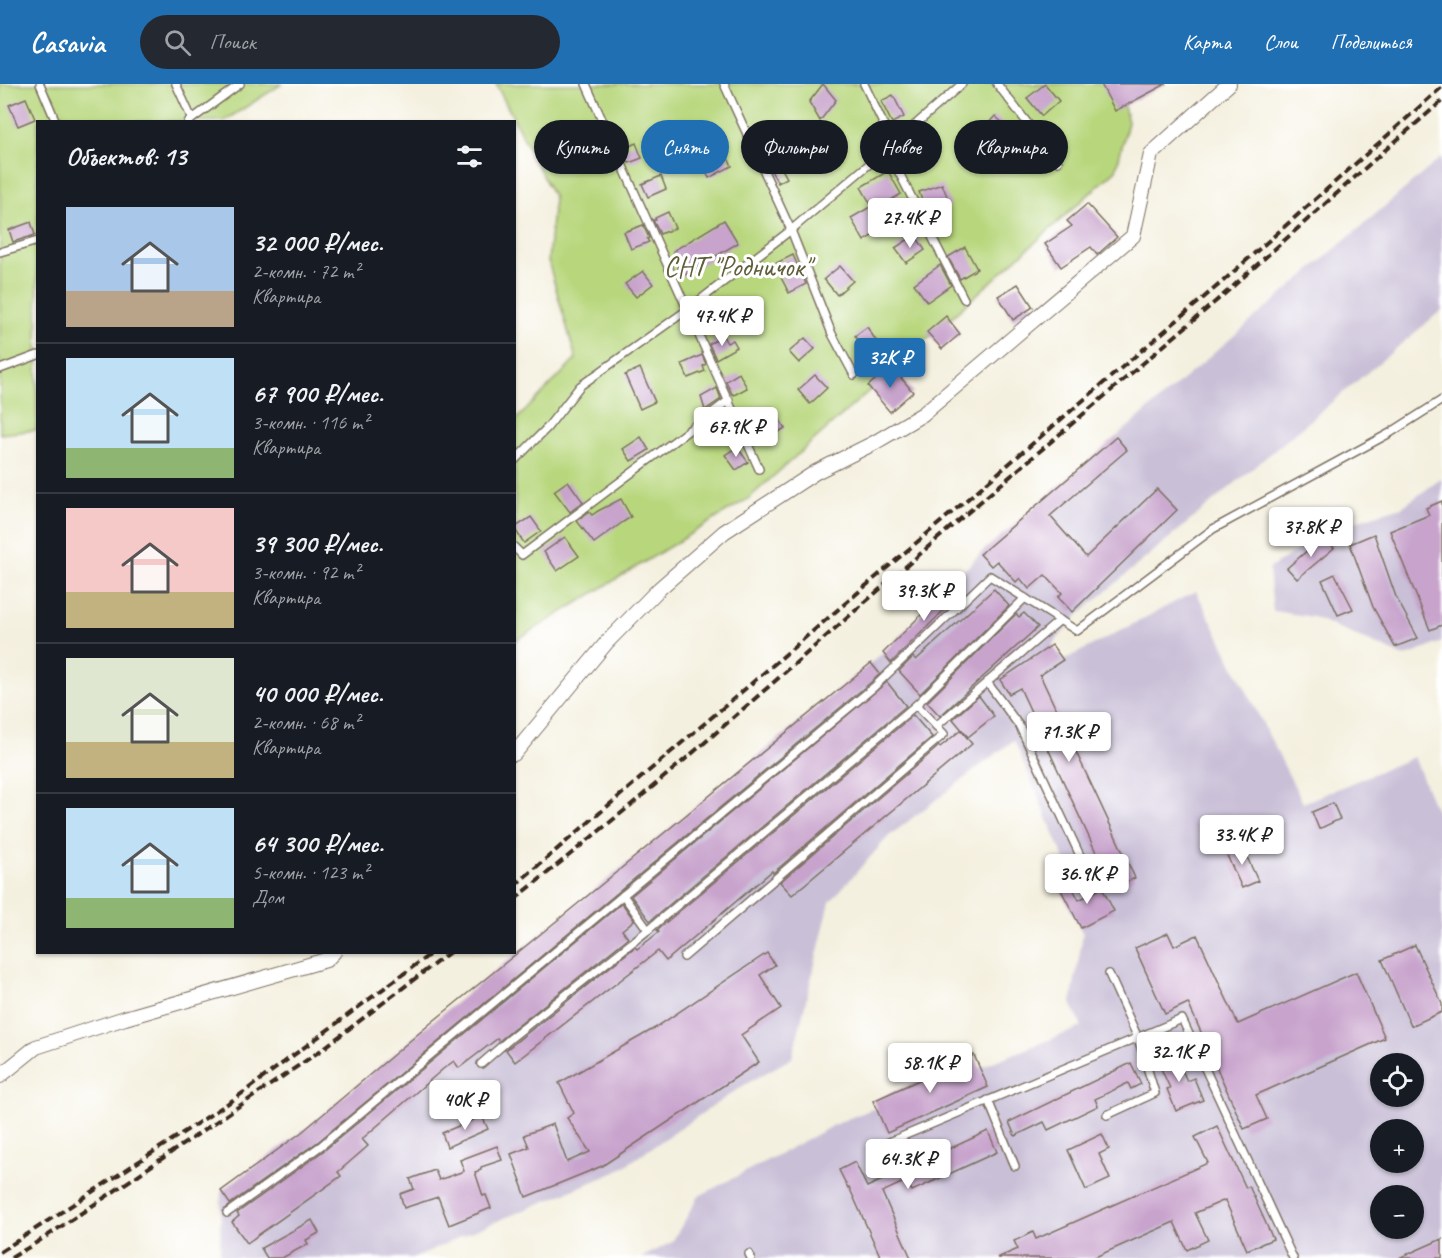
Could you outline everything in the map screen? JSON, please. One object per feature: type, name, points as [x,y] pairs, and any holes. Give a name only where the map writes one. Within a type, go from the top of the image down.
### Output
[{"type":"street","points":[[516,752],[607,642],[659,589],[724,532],[816,472],[874,443],[923,414],[1133,236],[1151,154],[1221,86]]},
{"type":"street","points":[[0,1076],[36,1047],[125,1017],[326,960],[332,954]]},
{"type":"lane","points":[[40,84],[55,120]]},
{"type":"lane","points":[[176,84],[190,120],[240,84]]},
{"type":"lane","points":[[586,84],[759,469]]},
{"type":"lane","points":[[724,84],[791,230],[832,334],[854,375]]},
{"type":"lane","points":[[864,84],[881,120]]},
{"type":"lane","points":[[921,120],[962,84]]},
{"type":"lane","points":[[997,84],[1025,120]]},
{"type":"lane","points":[[516,459],[547,428],[580,386],[687,310],[791,230],[860,172]]},
{"type":"lane","points":[[900,174],[964,299]]},
{"type":"lane","points":[[0,252],[36,243]]},
{"type":"lane","points":[[0,369],[36,356]]},
{"type":"lane","points":[[516,549],[522,555],[729,400]]},
{"type":"lane","points":[[227,1213],[322,1144],[874,687],[990,576],[1077,631],[1213,529],[1390,433],[1442,400]]},
{"type":"lane","points":[[482,1064],[511,1038],[648,930],[916,705],[1025,598]]},
{"type":"lane","points":[[936,726],[1060,620]]},
{"type":"lane","points":[[987,682],[1020,727],[1090,877]]},
{"type":"lane","points":[[684,957],[944,734],[916,705]]},
{"type":"lane","points":[[623,895],[648,930]]},
{"type":"lane","points":[[1107,1115],[1155,1094],[1138,1038],[1109,974]]},
{"type":"lane","points":[[882,1145],[1182,1018],[1293,1258]]},
{"type":"lane","points":[[988,1100],[1015,1166]]},
{"type":"shaded area","points":[[1442,157],[1442,310],[1080,613],[1052,645],[1064,660],[1196,591],[1303,803],[1414,757],[1442,825],[1442,1258],[641,1258],[672,1242],[699,1196],[842,1121],[1082,1027],[1071,1003],[1083,934],[1059,888],[1065,860],[1014,740],[889,836],[830,902],[792,1058],[741,1087],[616,1172],[466,1234],[415,1258],[220,1258],[221,1191],[302,1132],[431,1023],[884,652],[980,554]]},
{"type":"shaded area","points":[[1442,478],[1442,642],[1405,657],[1313,617],[1273,611],[1269,569],[1326,530],[1402,507]]},
{"type":"green space","points":[[0,84],[282,84],[226,120],[36,120],[36,430],[0,434]]},
{"type":"green space","name":"СНТ \"Родничок\"","points":[[496,84],[1118,84],[1128,122],[1116,170],[748,499],[516,640],[516,420],[576,359],[548,261],[554,198],[542,174],[629,174],[629,120],[534,120],[534,159]]},
{"type":"building","points":[[823,84],[836,100],[821,120],[809,102]]},
{"type":"building","points":[[1045,84],[1059,101],[1042,116],[1027,98]]},
{"type":"building","points":[[1101,84],[1166,84],[1115,111]]},
{"type":"building","points":[[893,95],[904,117],[890,120],[881,101]]},
{"type":"building","points":[[26,98],[35,119],[18,126],[9,105]]},
{"type":"building","points":[[636,143],[641,158],[629,163],[629,146]]},
{"type":"building","points":[[773,174],[785,174],[787,178],[778,183]]},
{"type":"building","points":[[883,174],[890,174],[901,194],[874,210],[861,187]]},
{"type":"building","points":[[661,176],[666,189],[648,197],[642,184]]},
{"type":"building","points":[[942,184],[951,206],[927,214],[919,192]]},
{"type":"building","points":[[1087,204],[1117,237],[1097,255],[1091,247],[1061,267],[1045,244],[1072,226],[1067,221]]},
{"type":"building","points":[[870,207],[883,229],[864,241],[851,218]]},
{"type":"building","points":[[668,212],[675,228],[660,234],[653,220]]},
{"type":"building","points":[[724,220],[738,243],[681,277],[673,251]]},
{"type":"building","points":[[31,222],[35,235],[13,242],[9,230]]},
{"type":"building","points":[[643,225],[649,242],[631,249],[624,232]]},
{"type":"building","points":[[915,235],[925,250],[906,263],[895,248]]},
{"type":"building","points":[[965,247],[977,269],[960,279],[948,257]]},
{"type":"building","points":[[793,255],[806,284],[789,293],[774,264]]},
{"type":"building","points":[[940,265],[951,285],[927,302],[914,284]]},
{"type":"building","points":[[840,266],[853,281],[837,295],[824,279]]},
{"type":"building","points":[[643,271],[653,284],[636,297],[625,284]]},
{"type":"building","points":[[1018,284],[1033,307],[1013,320],[998,296]]},
{"type":"building","points":[[946,316],[960,334],[942,349],[927,332]]},
{"type":"building","points":[[867,327],[877,342],[865,350],[855,336]]},
{"type":"building","points":[[723,336],[727,343],[733,340],[737,347],[716,359],[709,344]]},
{"type":"building","points":[[805,338],[815,349],[799,363],[789,352]]},
{"type":"building","points":[[702,355],[706,364],[703,366],[705,371],[688,378],[682,364]]},
{"type":"building","points":[[891,366],[913,392],[890,412],[868,386]]},
{"type":"building","points":[[640,368],[655,402],[640,409],[625,375]]},
{"type":"building","points":[[739,373],[747,388],[734,395],[726,381]]},
{"type":"building","points":[[815,375],[827,388],[810,404],[798,390]]},
{"type":"building","points":[[717,388],[721,399],[705,410],[701,397]]},
{"type":"building","points":[[774,412],[785,428],[762,443],[752,427]]},
{"type":"building","points":[[641,437],[649,450],[631,461],[623,449]]},
{"type":"building","points":[[1116,437],[1127,450],[1050,516],[1086,557],[1157,489],[1177,510],[1072,612],[1058,597],[1062,593],[1045,575],[1029,589],[1020,578],[1016,582],[997,561],[991,566],[980,554]]},
{"type":"building","points":[[737,447],[748,462],[736,470],[725,455]]},
{"type":"building","points":[[568,481],[583,502],[570,512],[554,491]]},
{"type":"building","points":[[621,499],[631,517],[594,543],[577,521],[589,512],[592,515]]},
{"type":"building","points":[[1442,501],[1442,625],[1430,630],[1390,531],[1429,515],[1426,508]]},
{"type":"building","points":[[531,517],[541,531],[524,543],[516,531],[516,527]]},
{"type":"building","points":[[1374,534],[1396,597],[1418,638],[1395,647],[1373,607],[1350,544]]},
{"type":"building","points":[[1324,536],[1334,548],[1297,579],[1287,568]]},
{"type":"building","points":[[565,537],[579,556],[557,571],[544,552]]},
{"type":"building","points":[[1335,574],[1353,609],[1338,615],[1322,580]]},
{"type":"building","points":[[955,581],[965,589],[891,663],[883,653]]},
{"type":"building","points":[[994,589],[1009,606],[920,694],[899,671],[913,657],[916,660]]},
{"type":"building","points":[[1024,613],[1038,627],[940,716],[927,702],[1016,614],[1019,617]]},
{"type":"building","points":[[1052,645],[1063,660],[1040,675],[1135,878],[1113,889],[1020,688],[1009,694],[1000,680]]},
{"type":"building","points":[[871,663],[880,674],[319,1141],[230,1204],[221,1191],[302,1132],[431,1023]]},
{"type":"building","points":[[887,682],[906,706],[650,921],[631,896]]},
{"type":"building","points":[[979,696],[994,716],[968,737],[953,719]]},
{"type":"building","points":[[913,715],[932,737],[666,961],[658,951],[515,1062],[506,1050],[635,947],[637,949],[659,932],[657,930]]},
{"type":"building","points":[[961,730],[972,744],[792,895],[780,882],[939,746]]},
{"type":"building","points":[[1333,803],[1340,819],[1319,829],[1312,812]]},
{"type":"building","points":[[1241,844],[1258,881],[1242,888],[1225,851]]},
{"type":"building","points":[[1070,883],[1079,900],[1102,888],[1114,911],[1081,928],[1060,888]]},
{"type":"building","points":[[622,903],[634,920],[622,930],[628,938],[499,1041],[497,1039],[459,1068],[454,1061],[443,1069],[362,1139],[368,1146],[338,1172],[341,1176],[247,1243],[232,1222],[239,1216],[237,1213],[326,1149]]},
{"type":"building","points":[[1168,933],[1174,946],[1197,935],[1238,1024],[1356,972],[1385,1038],[1256,1095],[1267,1119],[1244,1129],[1188,1003],[1165,1014],[1135,948]]},
{"type":"building","points":[[1415,945],[1442,1004],[1442,1012],[1411,1026],[1382,960]]},
{"type":"building","points":[[767,953],[775,965],[760,975],[781,1008],[741,1035],[759,1062],[602,1166],[526,1197],[511,1154],[529,1147],[524,1135],[553,1124],[567,1162],[590,1152],[567,1118],[574,1113],[559,1083],[655,1028]]},
{"type":"building","points":[[1174,1052],[1187,1081],[1194,1078],[1203,1100],[1176,1111],[1167,1089],[1170,1088],[1157,1060]]},
{"type":"building","points":[[974,1055],[988,1087],[887,1133],[873,1101]]},
{"type":"building","points":[[1131,1063],[1141,1084],[1131,1089],[1128,1083],[1095,1099],[1098,1106],[1048,1130],[1044,1122],[1015,1136],[1009,1122]]},
{"type":"building","points":[[482,1116],[488,1129],[447,1147],[442,1133]]},
{"type":"building","points":[[1217,1126],[1246,1188],[1249,1186],[1273,1239],[1247,1250],[1225,1200],[1195,1213],[1208,1240],[1187,1250],[1174,1222],[1093,1258],[997,1258],[1018,1249],[1014,1241],[1033,1232],[1036,1239],[1208,1163],[1195,1137]]},
{"type":"building","points":[[988,1131],[997,1152],[912,1191],[906,1181],[882,1192],[911,1258],[881,1258],[839,1170],[855,1162],[867,1187]]},
{"type":"building","points":[[1102,1134],[1109,1149],[1099,1154],[1110,1179],[1086,1190],[1068,1150]]},
{"type":"building","points":[[497,1146],[502,1160],[481,1167],[481,1170],[475,1172],[483,1196],[486,1195],[491,1208],[449,1225],[438,1197],[404,1208],[400,1194],[414,1189],[410,1179],[435,1170],[439,1180],[464,1171],[460,1160]]},
{"type":"building","points":[[312,1220],[319,1233],[306,1240],[308,1244],[282,1258],[267,1258],[261,1248]]},
{"type":"building","points":[[1442,1239],[1442,1258],[1399,1258]]},
{"type":"railway","points":[[516,884],[1222,282],[1442,87]]},
{"type":"railway","points":[[516,898],[702,745],[952,526],[1229,290],[1442,101]]},
{"type":"railway","points":[[0,1252],[233,1100],[430,954]]},
{"type":"railway","points":[[11,1258],[110,1194],[320,1051],[447,954]]}]
